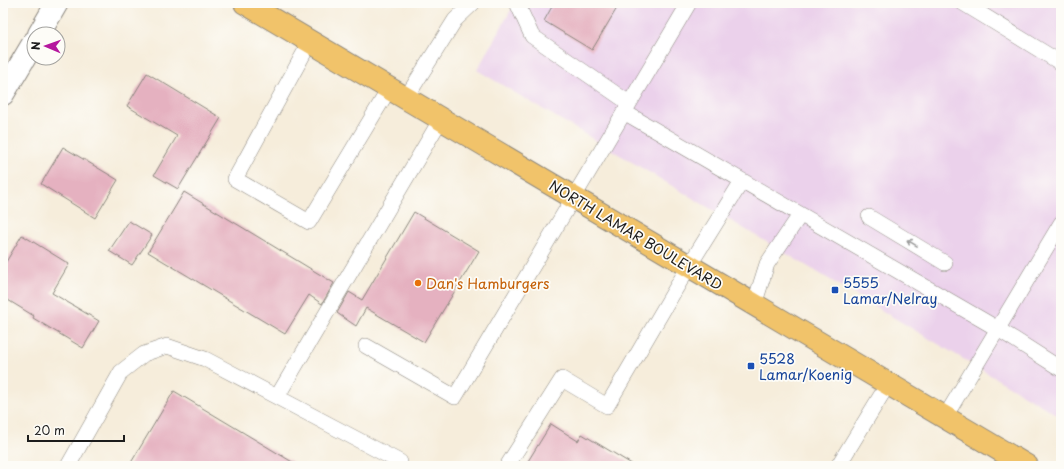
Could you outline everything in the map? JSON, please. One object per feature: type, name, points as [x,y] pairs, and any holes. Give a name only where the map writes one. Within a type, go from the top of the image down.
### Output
[{"type":"main road","name":"NORTH LAMAR BOULEVARD","points":[[245,3],[1027,466]]},
{"type":"street","points":[[44,26],[57,3]]},
{"type":"street","points":[[3,94],[26,55]]},
{"type":"lane","points":[[310,42],[235,179],[309,222],[398,94],[455,20],[473,3]]},
{"type":"lane","points":[[517,3],[532,36],[626,108],[742,181],[998,329],[1061,369]]},
{"type":"lane","points":[[366,346],[455,397],[689,3]]},
{"type":"lane","points":[[963,3],[1060,62]]},
{"type":"lane","points":[[277,397],[441,119]]},
{"type":"lane","points":[[507,466],[562,379],[608,406],[689,266],[742,181]]},
{"type":"lane","points":[[754,305],[767,264],[800,214]]},
{"type":"lane","points":[[869,217],[945,263]]},
{"type":"lane","points":[[945,417],[1061,223]]},
{"type":"lane","points":[[68,466],[121,372],[144,354],[167,346],[205,359],[400,462]]},
{"type":"lane","points":[[838,466],[888,384]]},
{"type":"shaded area","points":[[515,3],[1061,3],[1061,417],[477,70]]},
{"type":"building","points":[[554,3],[620,3],[592,50],[544,21]]},
{"type":"building","points":[[147,73],[221,118],[178,189],[154,175],[177,136],[127,106]]},
{"type":"building","points":[[63,147],[118,180],[95,218],[41,184]]},
{"type":"building","points":[[184,192],[334,283],[322,304],[309,295],[285,334],[148,252]]},
{"type":"building","points":[[414,212],[479,251],[424,342],[366,308],[356,326],[337,313],[349,292],[362,300]]},
{"type":"building","points":[[129,221],[152,235],[132,265],[109,251]]},
{"type":"building","points":[[22,235],[69,264],[52,293],[99,321],[83,348],[33,318],[34,316],[3,297],[3,267]]},
{"type":"building","points":[[174,391],[299,466],[129,466]]},
{"type":"building","points":[[551,424],[578,441],[582,434],[635,466],[525,466]]},
{"type":"place","name":"Dan's Hamburgers","points":[[418,283]]},
{"type":"place","name":"5555 Lamar/Nelray","points":[[835,290]]},
{"type":"place","name":"5528 Lamar/Koenig","points":[[751,366]]}]
